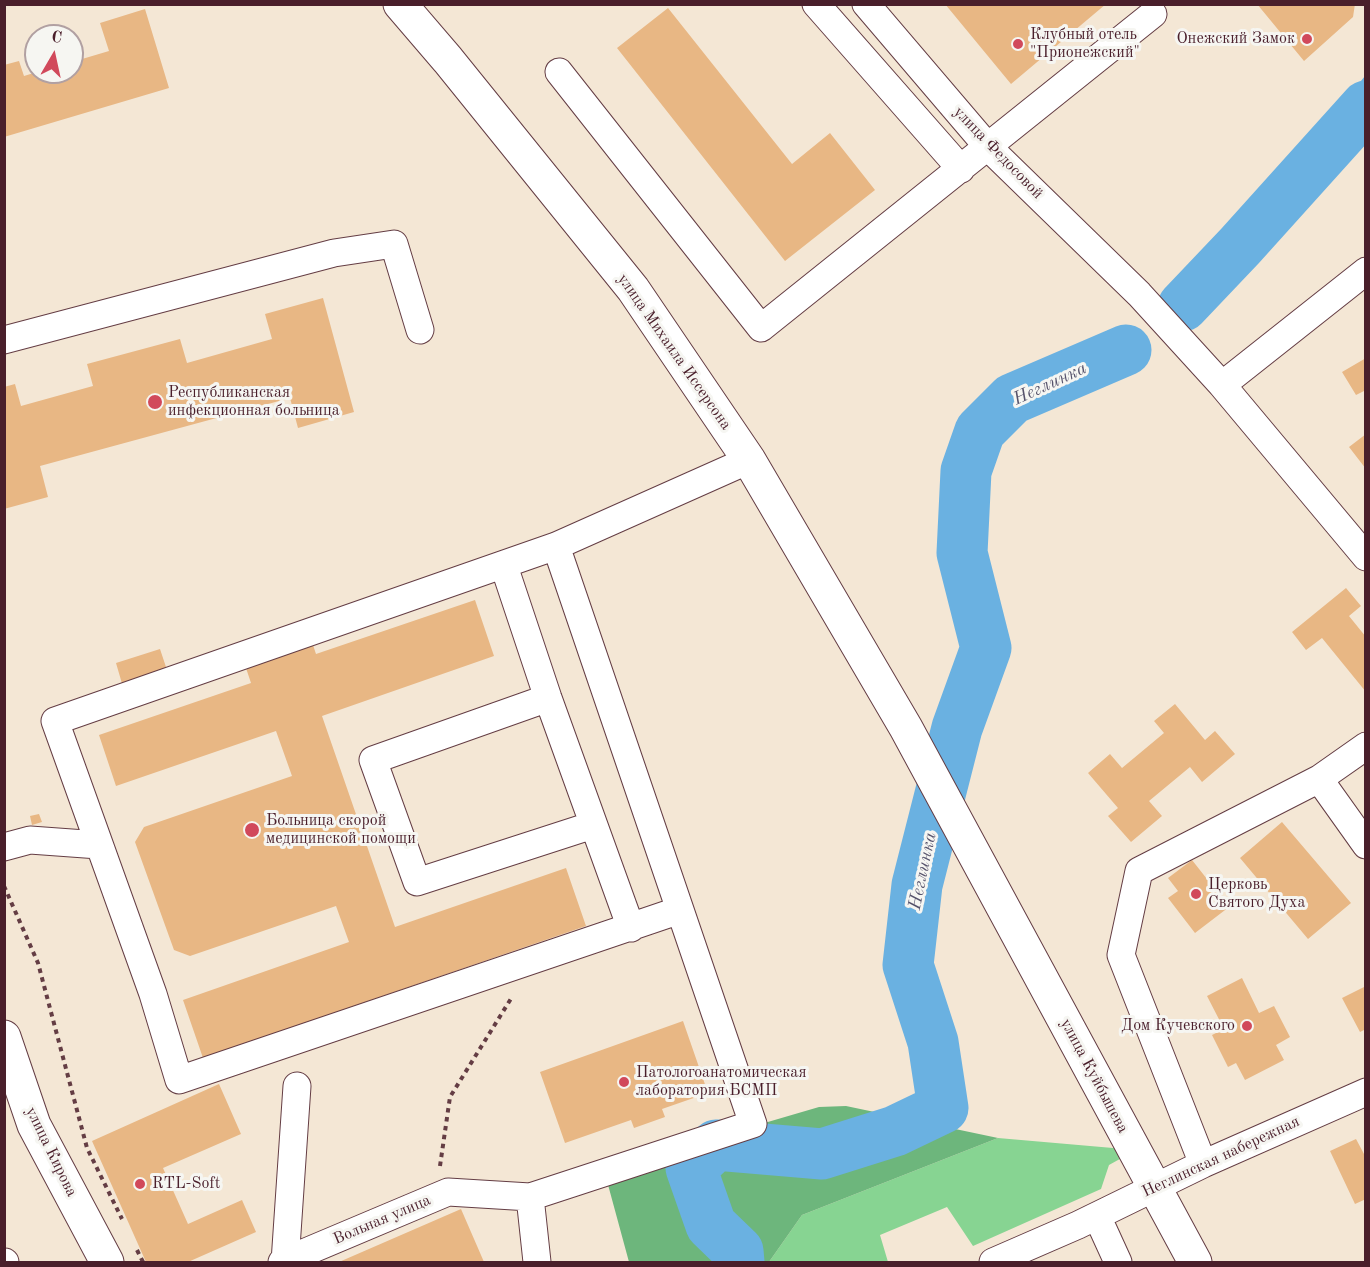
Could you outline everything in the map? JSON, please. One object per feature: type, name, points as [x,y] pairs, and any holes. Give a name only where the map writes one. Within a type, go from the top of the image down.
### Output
[{"type":"main road","name":"улица Михаила Иссерсона","points":[[400,4],[448,60],[633,290],[749,460],[906,728]]},
{"type":"main road","name":"улица Куйбышева","points":[[906,728],[1195,1263]]},
{"type":"main road","name":"улица Кирова","points":[[4,1037],[34,1125],[107,1263]]},
{"type":"street","points":[[816,4],[961,169]]},
{"type":"street","name":"улица Федосовой","points":[[866,4],[988,147],[1139,294],[1222,385]]},
{"type":"street","points":[[559,72],[761,328],[1154,14]]},
{"type":"street","points":[[4,340],[334,253],[394,244],[420,330]]},
{"type":"street","points":[[1365,271],[1222,385],[1365,557]]},
{"type":"street","points":[[680,910],[179,1080],[153,994],[55,722],[504,566],[556,546],[749,460]]},
{"type":"street","points":[[441,1195],[530,1197],[753,1124],[556,546]]},
{"type":"street","points":[[504,566],[548,698],[631,928]]},
{"type":"street","points":[[548,698],[373,760],[417,882],[593,825]]},
{"type":"street","points":[[1203,1164],[1121,955],[1139,871],[1319,779],[1365,747]]},
{"type":"street","points":[[1319,779],[1365,844]]},
{"type":"street","points":[[4,847],[30,840],[99,845]]},
{"type":"street","points":[[283,1262],[297,1086]]},
{"type":"street","name":"Неглинская набережная","points":[[993,1263],[1088,1221],[1203,1164],[1365,1092]]},
{"type":"street","name":"Вольная улица","points":[[283,1262],[441,1195]]},
{"type":"street","points":[[530,1197],[537,1263]]},
{"type":"street","points":[[1088,1221],[1118,1263]]},
{"type":"path","points":[[4,886],[39,963],[87,1148],[123,1221]]},
{"type":"path","points":[[441,1195],[450,1097],[515,992]]},
{"type":"path","points":[[133,1242],[143,1263]]},
{"type":"green space","points":[[846,1106],[998,1138],[802,1215],[769,1262],[629,1262],[604,1170],[819,1107]]},
{"type":"green space","points":[[998,1138],[1136,1150],[1109,1165],[1101,1189],[973,1246],[947,1207],[880,1235],[888,1262],[769,1262],[802,1215]]},
{"type":"water","points":[[1365,76],[1365,138],[1324,169],[1307,177],[1300,177],[1294,167]]},
{"type":"building","name":"Клубный отель \"Прионежский\"","points":[[945,4],[1106,4],[1011,84]]},
{"type":"building","name":"Онежский Замок","points":[[1257,4],[1355,4],[1353,17],[1304,61]]},
{"type":"building","points":[[668,8],[792,164],[830,133],[875,190],[785,261],[617,48]]},
{"type":"building","points":[[145,9],[169,88],[4,137],[4,65],[19,61],[24,84],[84,84],[84,58],[109,51],[100,23]]},
{"type":"building","name":"Республиканская инфекционная больница","points":[[323,298],[354,412],[298,428],[290,398],[40,466],[48,497],[4,509],[4,387],[15,384],[21,406],[93,386],[87,364],[180,339],[187,363],[272,339],[265,314]]},
{"type":"building","points":[[1366,358],[1366,390],[1356,395],[1342,372]]},
{"type":"building","points":[[1366,434],[1366,469],[1349,447]]},
{"type":"building","points":[[1346,588],[1361,606],[1349,616],[1366,637],[1366,692],[1322,638],[1306,650],[1292,632]]},
{"type":"building","name":"Больница скорой медицинской помощи","points":[[475,600],[494,656],[322,716],[395,927],[566,868],[586,926],[203,1058],[183,1000],[349,942],[336,906],[190,956],[174,950],[135,842],[144,827],[292,776],[276,731],[116,786],[99,735],[251,683],[246,668],[313,645],[316,654]]},
{"type":"building","points":[[160,649],[168,673],[123,687],[116,663]]},
{"type":"building","points":[[1175,704],[1205,740],[1215,731],[1235,754],[1202,782],[1190,767],[1149,801],[1162,816],[1131,842],[1108,816],[1118,808],[1088,773],[1110,754],[1122,768],[1164,733],[1154,721]]},
{"type":"building","points":[[39,814],[42,822],[32,825],[30,816]]},
{"type":"building","points":[[1282,822],[1351,903],[1308,939],[1240,858]]},
{"type":"building","name":"Церковь Святого Духа","points":[[1192,860],[1229,907],[1195,933],[1168,898],[1178,891],[1168,878]]},
{"type":"building","points":[[1242,978],[1259,1013],[1274,1006],[1290,1037],[1276,1045],[1284,1060],[1245,1080],[1236,1063],[1228,1067],[1212,1035],[1224,1029],[1207,996]]},
{"type":"building","points":[[1366,986],[1366,1029],[1360,1032],[1342,998]]},
{"type":"building","name":"Патологоанатомическая лаборатория БСМП","points":[[683,1021],[708,1093],[662,1109],[665,1117],[634,1128],[631,1120],[565,1143],[540,1072]]},
{"type":"building","name":"RTL-Soft","points":[[219,1084],[241,1134],[163,1168],[188,1224],[242,1200],[256,1232],[188,1262],[146,1262],[92,1141]]},
{"type":"building","points":[[1356,1139],[1364,1154],[1366,1153],[1366,1199],[1355,1204],[1330,1151]]},
{"type":"building","points":[[461,1209],[484,1262],[339,1262]]},
{"type":"waterway","name":"Неглинка","points":[[1183,306],[1366,106]]},
{"type":"waterway","name":"Неглинка","points":[[739,1262],[738,1251],[711,1225],[691,1168],[716,1145],[822,1154],[895,1131],[943,1108],[933,1042],[908,965],[917,885],[957,728],[986,648],[962,553],[966,471],[980,431],[1012,399],[1126,350]]},
{"type":"place","name":"Онежский Замок","points":[[1307,39]]},
{"type":"place","name":"Клубный отель \"Прионежский\"","points":[[1018,44]]},
{"type":"place","name":"Республиканская инфекционная больница","points":[[155,402]]},
{"type":"place","name":"Больница скорой медицинской помощи","points":[[252,830]]},
{"type":"place","name":"Церковь Святого Духа","points":[[1196,894]]},
{"type":"place","name":"Дом Кучевского","points":[[1247,1026]]},
{"type":"place","name":"Патологоанатомическая лаборатория БСМП","points":[[624,1082]]},
{"type":"place","name":"RTL-Soft","points":[[140,1184]]}]
